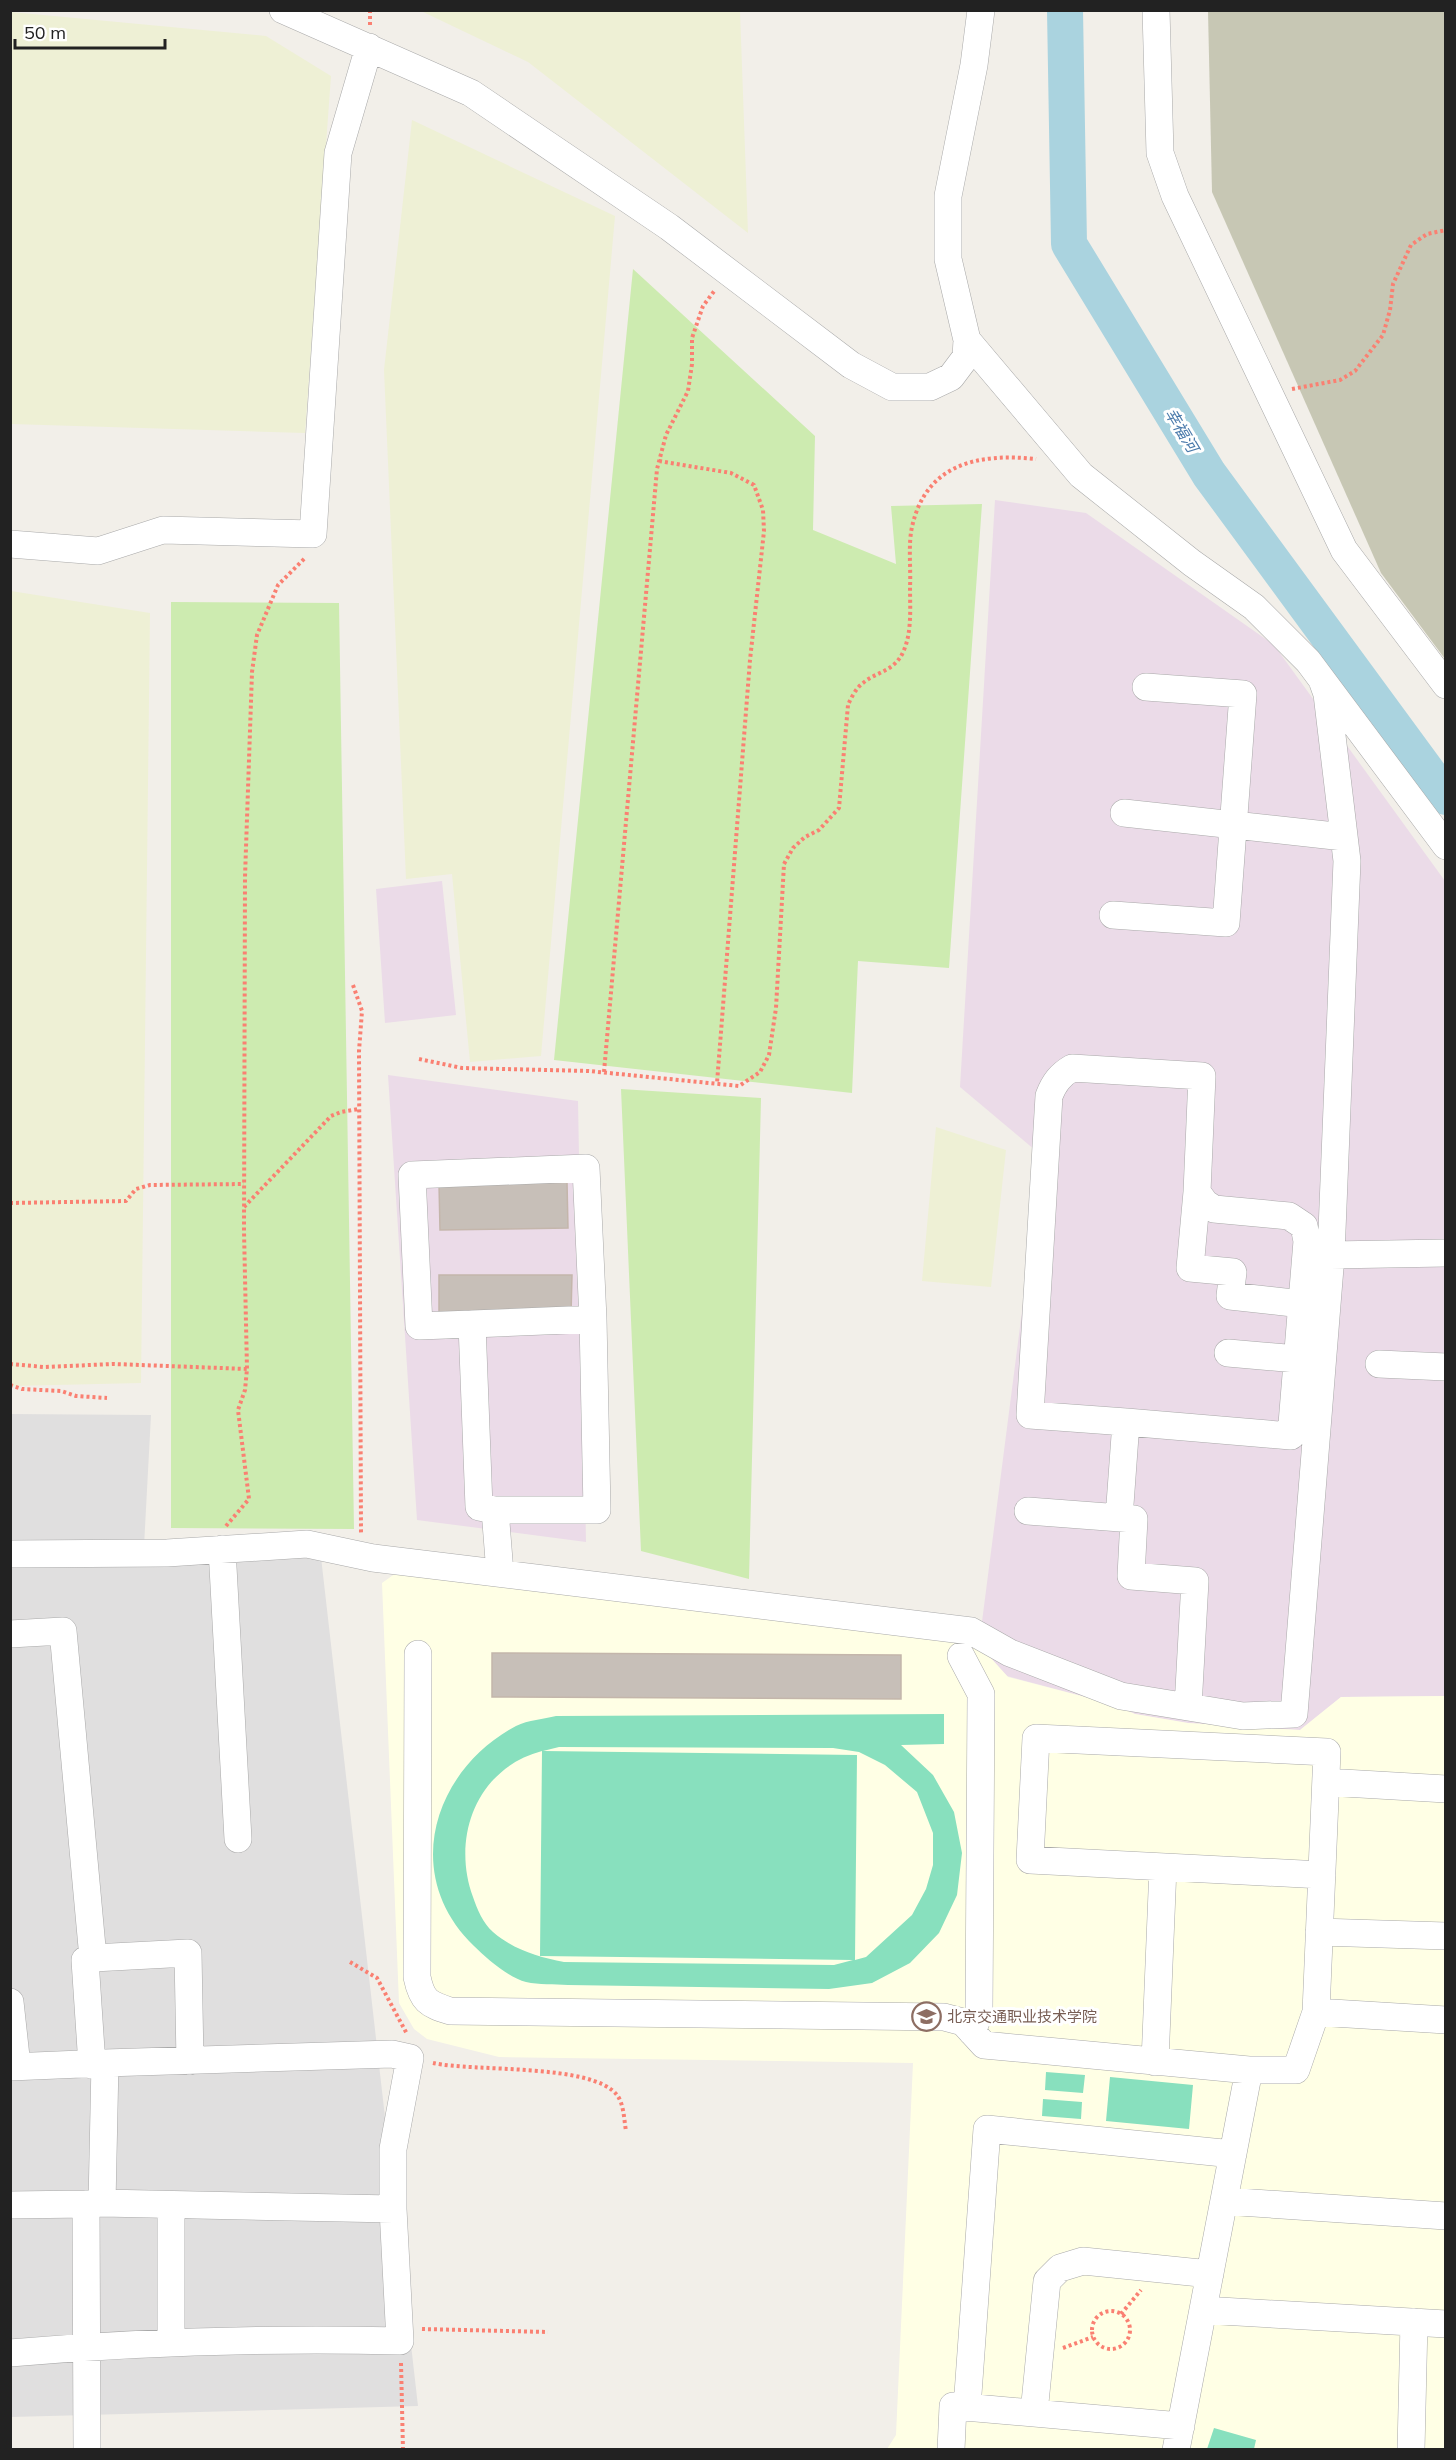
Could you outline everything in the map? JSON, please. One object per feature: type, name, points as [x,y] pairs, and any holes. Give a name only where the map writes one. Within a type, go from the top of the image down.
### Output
[{"type":"street","points":[[283,10],[471,93],[669,227],[851,365],[892,387],[930,387],[951,377],[966,357],[968,340],[948,259],[948,196],[974,65],[981,10]]},
{"type":"street","points":[[1156,10],[1160,153],[1175,196],[1344,550],[1446,685]]},
{"type":"street","points":[[10,544],[98,551],[163,531],[313,534],[338,153],[369,47]]},
{"type":"street","points":[[968,340],[1081,475],[1169,545],[1254,607],[1308,661],[1446,846]]},
{"type":"street","points":[[10,1554],[167,1553],[307,1544],[361,1555],[971,1631],[1010,1653],[1121,1696],[1243,1716],[1294,1714],[1331,1255],[1347,861],[1327,694],[1322,680]]},
{"type":"street","points":[[1113,915],[1226,923],[1243,694],[1146,687]]},
{"type":"street","points":[[1124,813],[1344,837]]},
{"type":"street","points":[[1197,1192],[1205,1203],[1214,1209],[1289,1216],[1304,1226],[1307,1240],[1302,1304],[1297,1359],[1291,1436],[1030,1415],[1049,1096],[1054,1084],[1072,1068],[1202,1076],[1197,1192],[1190,1268],[1233,1272],[1230,1296],[1302,1304]]},
{"type":"street","points":[[472,1324],[479,1508],[597,1510],[593,1319],[586,1168],[412,1175],[419,1326],[593,1319]]},
{"type":"street","points":[[1331,1255],[1446,1253]]},
{"type":"street","points":[[1228,1353],[1297,1359]]},
{"type":"street","points":[[1379,1364],[1446,1367]]},
{"type":"street","points":[[1119,1518],[1126,1422]]},
{"type":"street","points":[[495,1510],[500,1573]]},
{"type":"street","points":[[1028,1511],[1134,1520],[1131,1576],[1196,1581],[1188,1707]]},
{"type":"street","points":[[222,1549],[238,1839]]},
{"type":"street","points":[[10,1634],[63,1631],[93,1958]]},
{"type":"street","points":[[418,1654],[417,1977],[420,1993],[431,2005],[450,2011],[944,2017],[963,2022],[984,2045],[1248,2070],[1296,2070],[1316,2013],[1319,1932],[1322,1875],[1327,1752],[1036,1738],[1030,1860],[1322,1875]]},
{"type":"street","points":[[961,1656],[981,1694],[979,2014],[972,2032]]},
{"type":"street","points":[[1326,1782],[1446,1789]]},
{"type":"street","points":[[1155,2062],[1163,1867]]},
{"type":"street","points":[[1319,1932],[1446,1936]]},
{"type":"street","points":[[87,2450],[88,2346],[98,2064],[85,1960],[188,1953],[190,2061]]},
{"type":"street","points":[[10,2002],[14,2066],[392,2054],[410,2058],[393,2149],[393,2209],[400,2335],[88,2346],[10,2353]]},
{"type":"street","points":[[1316,2013],[1446,2020]]},
{"type":"street","points":[[951,2450],[953,2406],[1034,2413],[1179,2438],[1248,2070]]},
{"type":"street","points":[[967,2408],[987,2129],[1233,2154]]},
{"type":"street","points":[[1224,2200],[1446,2216]]},
{"type":"street","points":[[10,2205],[94,2204],[393,2209]]},
{"type":"street","points":[[171,2205],[171,2343]]},
{"type":"street","points":[[1034,2413],[1047,2281],[1060,2268],[1083,2261],[1210,2274]]},
{"type":"street","points":[[1203,2310],[1446,2324]]},
{"type":"street","points":[[1411,2450],[1414,2322]]},
{"type":"path","points":[[1268,394],[1340,380],[1355,371],[1383,335],[1390,310],[1392,284],[1411,245],[1427,234],[1446,230]]},
{"type":"path","points":[[604,1072],[659,461],[666,435],[688,391],[692,364],[692,338],[703,306],[728,272]]},
{"type":"path","points":[[419,1059],[462,1068],[604,1072],[739,1086],[760,1072],[770,1054],[776,1008],[784,864],[793,848],[805,837],[819,830],[839,808],[848,705],[852,696],[863,682],[882,674],[899,660],[905,648],[909,630],[912,528],[926,491],[941,474],[973,461],[1016,457],[1071,463]]},
{"type":"path","points":[[659,461],[730,473],[754,485],[763,510],[764,531],[750,660],[717,1083]]},
{"type":"path","points":[[222,1549],[221,1534],[249,1498],[238,1410],[247,1369],[244,1208],[245,877],[252,672],[257,635],[278,585],[306,557],[313,534]]},
{"type":"path","points":[[353,985],[362,1011],[359,1051],[361,1555]]},
{"type":"path","points":[[244,1208],[331,1116],[359,1109]]},
{"type":"path","points":[[10,1203],[126,1201],[136,1189],[150,1185],[244,1184]]},
{"type":"path","points":[[10,1364],[44,1367],[114,1364],[247,1369]]},
{"type":"path","points":[[10,1385],[22,1389],[61,1391],[76,1396],[108,1398]]},
{"type":"path","points":[[350,1962],[377,1978],[412,2042],[410,2058],[445,2066],[559,2073],[604,2085],[617,2096],[626,2131]]},
{"type":"path","points":[[1105,2312],[1117,2312],[1127,2320],[1130,2326],[1128,2338],[1120,2347],[1107,2349],[1093,2337],[1095,2320],[1105,2312]]},
{"type":"path","points":[[403,2450],[400,2335],[548,2331]]},
{"type":"path","points":[[1040,2352],[1068,2347],[1093,2337]]},
{"type":"shaded area","points":[[421,11],[740,11],[748,233],[528,62]]},
{"type":"shaded area","points":[[1208,11],[1445,11],[1445,659],[1381,573],[1212,192]]},
{"type":"shaded area","points":[[11,12],[266,36],[331,76],[305,433],[11,424]]},
{"type":"shaded area","points":[[412,120],[615,216],[541,1056],[470,1062],[452,874],[406,879],[384,370]]},
{"type":"shaded area","points":[[995,500],[1086,513],[1274,645],[1445,881],[1445,1696],[1341,1697],[1300,1730],[1188,1723],[1135,1714],[1112,1704],[1007,1676],[979,1645],[1042,1156],[960,1087]]},
{"type":"shaded area","points":[[11,591],[150,613],[141,1383],[11,1386]]},
{"type":"shaded area","points":[[442,881],[456,1015],[385,1023],[376,889]]},
{"type":"shaded area","points":[[388,1075],[578,1101],[586,1542],[417,1520]]},
{"type":"shaded area","points":[[936,1127],[1006,1150],[991,1287],[922,1281]]},
{"type":"shaded area","points":[[10,1414],[151,1415],[143,1565],[321,1557],[418,2406],[11,2417]]},
{"type":"shaded area","name":"北京交通职业技术学院","points":[[396,1573],[979,1645],[1008,1677],[1112,1704],[1135,1714],[1188,1723],[1300,1730],[1341,1697],[1445,1696],[1445,2449],[887,2449],[896,2435],[913,2063],[499,2057],[427,2039],[414,2029],[399,2003],[382,1583]]},
{"type":"green space","points":[[633,269],[815,436],[813,530],[896,564],[891,506],[982,504],[949,968],[858,961],[852,1093],[554,1060]]},
{"type":"green space","points":[[171,602],[339,603],[354,1529],[171,1528]]},
{"type":"green space","points":[[621,1089],[761,1098],[749,1579],[641,1551]]},
{"type":"green space","points":[[944,1714],[944,1744],[901,1745],[933,1775],[954,1812],[962,1853],[957,1895],[939,1933],[910,1963],[872,1983],[829,1989],[536,1984],[519,1980],[498,1967],[479,1951],[451,1918],[438,1888],[433,1857],[436,1827],[447,1797],[464,1770],[487,1746],[516,1726],[556,1716]],"holes":[[[559,1747],[833,1748],[859,1752],[885,1765],[917,1792],[933,1833],[933,1865],[926,1889],[912,1915],[866,1957],[855,1960],[857,1755],[543,1751]],[[542,1751],[540,1956],[853,1960],[834,1965],[564,1962],[545,1958],[509,1944],[486,1924],[473,1897],[467,1874],[465,1851],[468,1829],[475,1808],[486,1789],[501,1773],[519,1760]]]},
{"type":"green space","points":[[1046,2072],[1085,2075],[1083,2093],[1045,2090]]},
{"type":"green space","points":[[1110,2077],[1193,2085],[1189,2129],[1106,2121]]},
{"type":"green space","points":[[1043,2099],[1082,2102],[1081,2119],[1042,2116]]},
{"type":"green space","points":[[1214,2428],[1256,2440],[1254,2449],[1207,2449]]},
{"type":"building","points":[[567,1182],[568,1228],[440,1230],[439,1184]]},
{"type":"building","points":[[439,1275],[572,1275],[571,1315],[439,1315]]},
{"type":"building","points":[[492,1653],[901,1655],[901,1699],[492,1697]]},
{"type":"waterway","name":"幸福河","points":[[1065,10],[1069,244],[1209,474],[1446,797]]},
{"type":"place","name":"北京交通职业技术学院","points":[[926,2016]]}]
